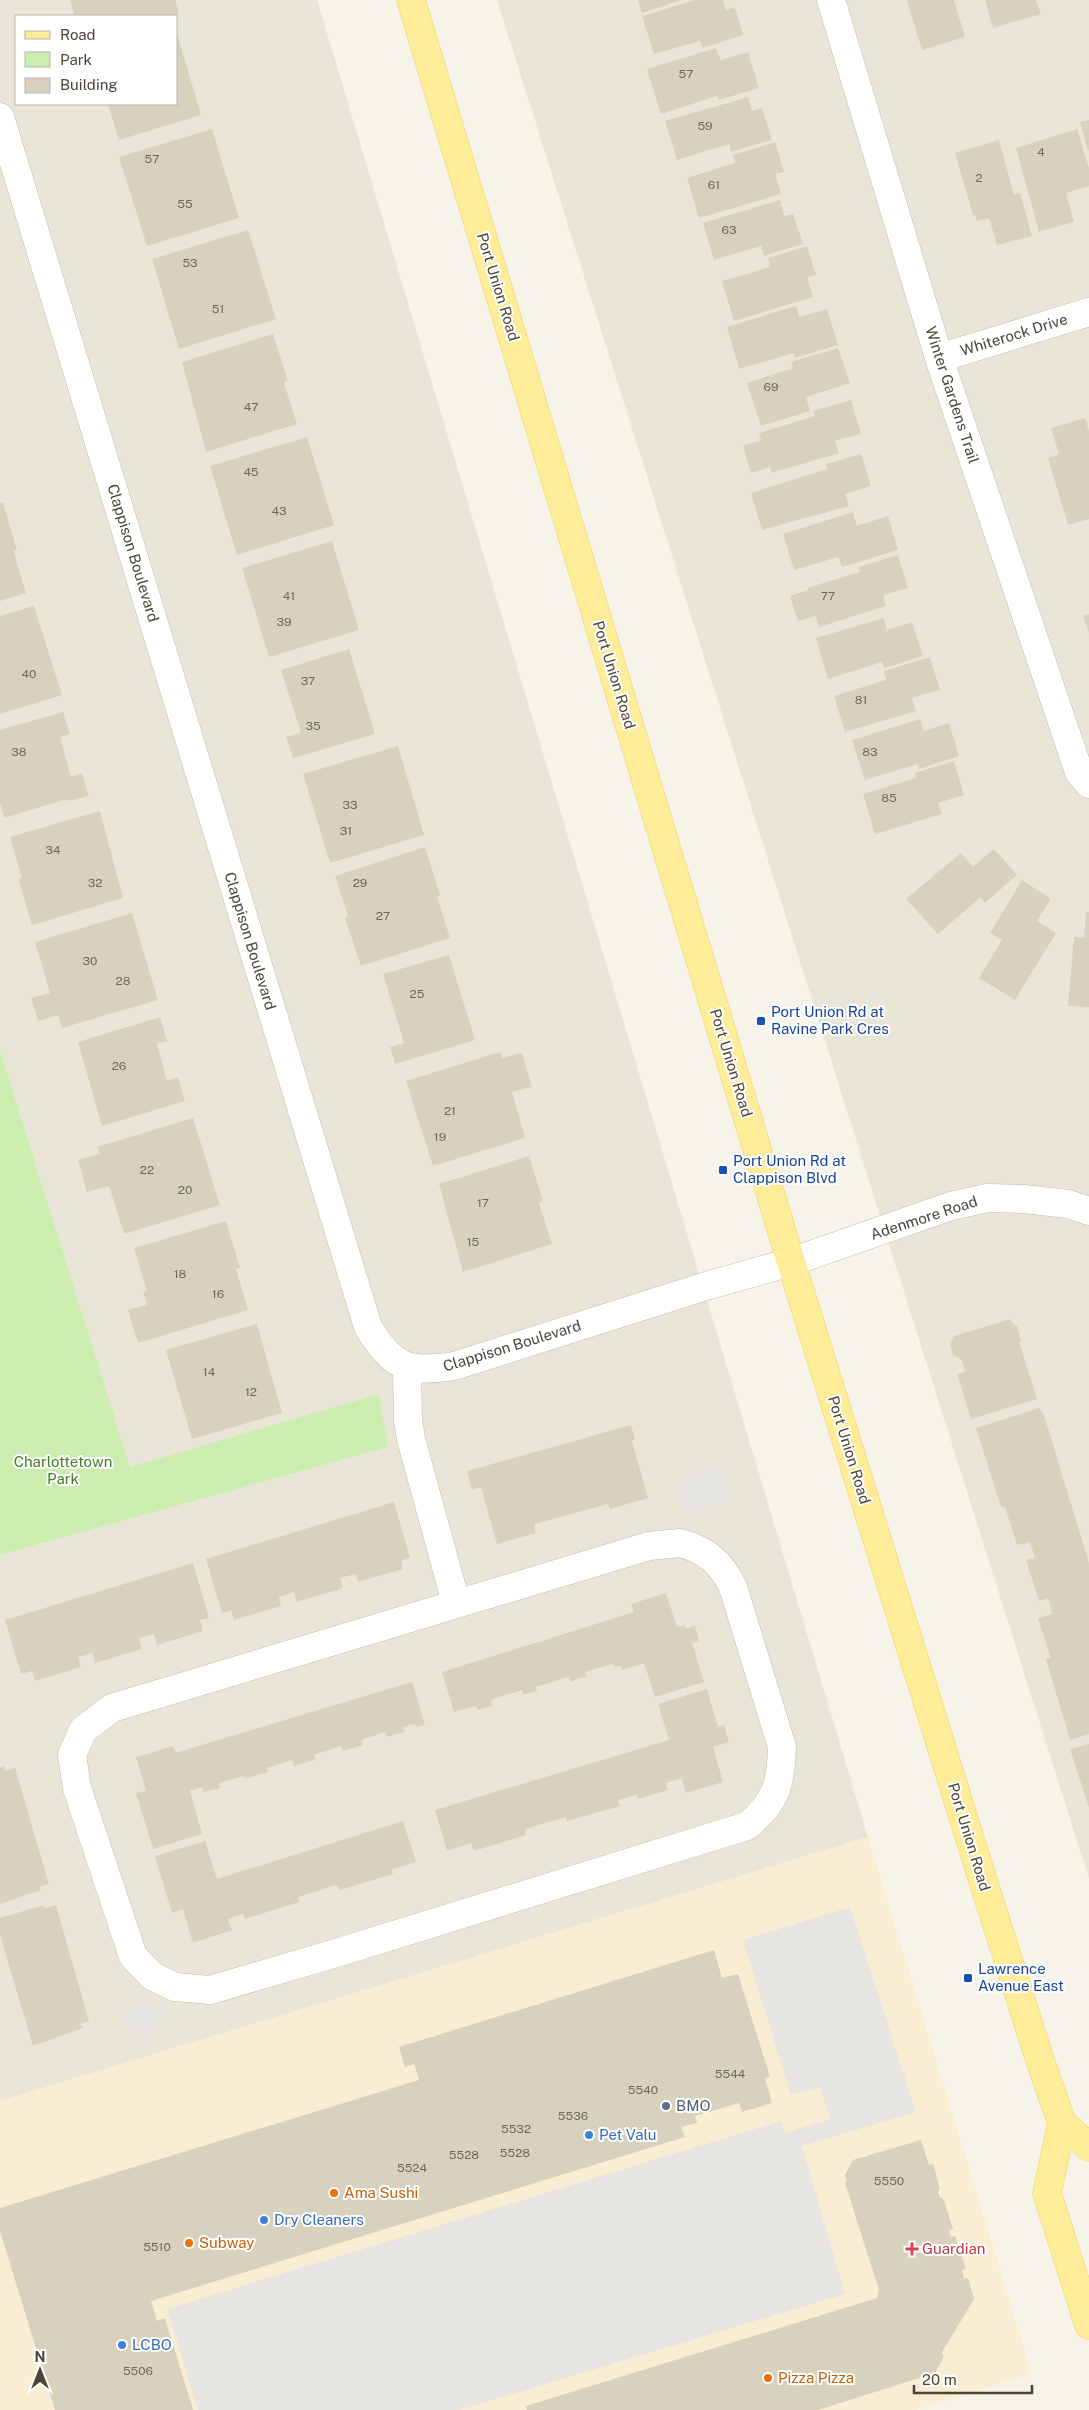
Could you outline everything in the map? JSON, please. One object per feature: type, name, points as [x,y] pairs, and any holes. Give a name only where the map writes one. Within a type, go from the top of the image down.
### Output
[{"type":"main road","name":"Port Union Road","points":[[412,0],[791,1262],[981,1875],[1062,2123],[1089,2147]]},
{"type":"main road","points":[[1062,2123],[1047,2193],[1089,2325]]},
{"type":"street","name":"Winter Gardens Trail","points":[[831,0],[939,358],[1079,772],[1089,784]]},
{"type":"street","name":"Clappison Boulevard","points":[[0,117],[368,1327],[382,1348],[394,1360],[407,1368],[421,1370],[454,1366],[706,1286],[791,1262]]},
{"type":"street","name":"Whiterock Drive","points":[[939,358],[1089,312]]},
{"type":"street","name":"Adenmore Road","points":[[791,1262],[951,1206],[987,1198],[1024,1199],[1068,1204],[1089,1211]]},
{"type":"street","points":[[407,1368],[408,1420],[411,1439],[456,1603]]},
{"type":"street","points":[[680,1543],[696,1547],[709,1554],[725,1571],[733,1587],[782,1748],[782,1774],[774,1797],[763,1813],[747,1826],[210,1990],[174,1987],[152,1976],[133,1956],[77,1788],[72,1755],[83,1730],[112,1708],[230,1674],[456,1603],[649,1546],[680,1543]]},
{"type":"shaded area","points":[[0,0],[317,0],[868,1837],[0,2101],[0,1555],[388,1447],[379,1394],[130,1468],[0,1050]]},
{"type":"shaded area","points":[[497,0],[1089,0],[1089,1879]]},
{"type":"shaded area","points":[[718,1466],[730,1500],[685,1513],[676,1479]]},
{"type":"shaded area","points":[[868,1837],[1032,2374],[916,2410],[0,2410],[0,2101]]},
{"type":"shaded area","points":[[850,1907],[916,2112],[802,2146],[845,2294],[459,2410],[198,2410],[167,2309],[781,2121],[785,2133],[830,2119],[820,2087],[791,2095],[743,1940]]},
{"type":"shaded area","points":[[137,1995],[166,2010],[150,2040],[122,2025]]},
{"type":"green space","name":"Charlottetown Park","points":[[0,1050],[130,1467],[379,1394],[388,1447],[0,1555]]},
{"type":"building","points":[[70,0],[175,0],[179,13],[171,15],[75,15]]},
{"type":"building","points":[[638,0],[681,0],[642,13]]},
{"type":"building","points":[[695,0],[723,0],[726,10],[735,7],[743,35],[703,48],[700,41],[654,54],[642,16]]},
{"type":"building","points":[[907,0],[954,0],[965,37],[922,50]]},
{"type":"building","points":[[985,0],[1036,0],[1041,14],[993,28]]},
{"type":"building","points":[[178,36],[201,115],[119,140],[108,105],[178,105]]},
{"type":"building","points":[[716,48],[721,60],[748,52],[759,88],[719,100],[717,96],[661,114],[647,69]]},
{"type":"building","points":[[748,97],[752,111],[762,108],[772,140],[731,152],[729,144],[677,160],[665,121]]},
{"type":"building","points":[[1089,120],[1089,150],[1088,151],[1080,122]]},
{"type":"building","points":[[212,129],[239,218],[147,246],[119,157]]},
{"type":"building","points":[[1077,129],[1089,168],[1089,186],[1066,193],[1074,222],[1039,232],[1016,148]]},
{"type":"building","points":[[999,140],[1014,195],[1020,193],[1032,236],[997,245],[989,218],[977,221],[975,215],[973,215],[955,153]]},
{"type":"building","points":[[775,142],[784,172],[775,174],[781,194],[699,218],[687,178],[735,163],[733,155]]},
{"type":"building","points":[[780,200],[784,216],[793,214],[803,244],[764,256],[761,246],[714,260],[703,223]]},
{"type":"building","points":[[248,230],[276,319],[179,349],[152,259]]},
{"type":"building","points":[[807,246],[816,275],[807,277],[813,297],[734,321],[722,281],[770,267],[768,258]]},
{"type":"building","points":[[796,306],[799,317],[827,309],[838,345],[795,358],[794,353],[739,369],[727,327]]},
{"type":"building","points":[[273,334],[288,381],[284,383],[297,424],[206,452],[182,362]]},
{"type":"building","points":[[838,348],[850,383],[806,397],[810,411],[761,426],[747,383],[793,368],[791,362]]},
{"type":"building","points":[[851,400],[861,434],[835,441],[839,453],[771,473],[770,467],[751,473],[743,446],[761,440],[759,433],[815,416],[813,411]]},
{"type":"building","points":[[1085,418],[1089,431],[1089,519],[1068,525],[1048,458],[1059,454],[1051,428]]},
{"type":"building","points":[[307,437],[334,525],[237,555],[210,466]]},
{"type":"building","points":[[861,454],[871,486],[845,494],[849,506],[762,530],[751,493],[827,469],[826,464]]},
{"type":"building","points":[[0,503],[3,503],[17,550],[13,550],[26,593],[0,601]]},
{"type":"building","points":[[853,512],[857,526],[888,516],[898,550],[842,567],[838,557],[794,570],[783,534]]},
{"type":"building","points":[[332,541],[359,630],[269,657],[242,568]]},
{"type":"building","points":[[898,555],[908,588],[883,595],[886,606],[819,627],[816,616],[798,621],[790,596],[808,590],[807,588],[860,572],[859,567]]},
{"type":"building","points":[[34,606],[62,695],[0,714],[0,616]]},
{"type":"building","points":[[1089,614],[1089,633],[1083,616]]},
{"type":"building","points":[[884,618],[887,630],[912,622],[923,656],[884,668],[882,662],[828,679],[816,638]]},
{"type":"building","points":[[349,649],[375,734],[293,758],[286,737],[301,733],[281,670]]},
{"type":"building","points":[[930,657],[940,690],[912,698],[916,711],[845,732],[834,696],[886,680],[884,671]]},
{"type":"building","points":[[63,712],[70,734],[60,737],[71,777],[82,773],[89,796],[68,801],[67,799],[4,818],[0,803],[0,730]]},
{"type":"building","points":[[920,719],[924,731],[949,723],[959,756],[919,769],[917,764],[865,780],[852,740]]},
{"type":"building","points":[[398,746],[424,835],[330,863],[303,774]]},
{"type":"building","points":[[954,761],[964,795],[938,803],[942,814],[875,834],[863,794],[916,778],[915,773]]},
{"type":"building","points":[[100,811],[123,898],[32,925],[20,884],[19,879],[22,878],[10,837]]},
{"type":"building","points":[[425,847],[440,895],[437,896],[450,938],[361,966],[345,918],[348,916],[335,876]]},
{"type":"building","points":[[994,849],[1017,875],[985,903],[981,897],[938,934],[906,899],[961,853],[973,867]]},
{"type":"building","points":[[1022,880],[1051,899],[1037,921],[1056,933],[1015,1000],[979,978],[1002,940],[990,933]]},
{"type":"building","points":[[1086,912],[1089,912],[1089,1007],[1068,1006],[1074,937],[1084,938]]},
{"type":"building","points":[[132,913],[158,1000],[62,1028],[58,1015],[38,1021],[31,998],[50,993],[35,942]]},
{"type":"building","points":[[449,955],[475,1040],[395,1064],[390,1047],[404,1043],[383,974]]},
{"type":"building","points":[[160,1017],[167,1041],[157,1044],[167,1081],[178,1077],[185,1101],[102,1126],[78,1042]]},
{"type":"building","points":[[500,1052],[502,1058],[522,1053],[532,1087],[512,1092],[525,1138],[433,1166],[406,1081]]},
{"type":"building","points":[[193,1118],[220,1205],[124,1234],[109,1186],[87,1192],[78,1160],[100,1154],[97,1147]]},
{"type":"building","points":[[529,1156],[543,1201],[539,1203],[552,1244],[463,1272],[439,1184]]},
{"type":"building","points":[[226,1221],[240,1268],[236,1269],[248,1310],[138,1343],[128,1310],[147,1305],[143,1292],[147,1291],[134,1248]]},
{"type":"building","points":[[1011,1319],[1012,1323],[1017,1326],[1021,1341],[1019,1342],[1037,1399],[971,1419],[957,1374],[965,1372],[962,1360],[953,1355],[950,1345],[954,1336]]},
{"type":"building","points":[[257,1324],[282,1413],[192,1439],[166,1350]]},
{"type":"building","points":[[1039,1408],[1044,1415],[1089,1563],[1089,1734],[1070,1740],[1046,1659],[1051,1658],[1038,1618],[1052,1614],[1048,1598],[1039,1601],[1026,1560],[1035,1558],[1030,1542],[1017,1545],[1005,1507],[1001,1507],[976,1428]]},
{"type":"building","points":[[631,1425],[635,1439],[632,1441],[648,1498],[610,1509],[608,1504],[534,1524],[536,1533],[497,1544],[481,1487],[472,1490],[467,1471]]},
{"type":"building","points":[[394,1502],[410,1558],[401,1561],[403,1569],[358,1582],[356,1574],[340,1578],[343,1588],[297,1602],[294,1592],[279,1597],[281,1606],[234,1620],[231,1610],[222,1613],[206,1559]]},
{"type":"building","points":[[193,1563],[209,1618],[200,1620],[203,1631],[157,1645],[154,1634],[139,1638],[142,1649],[95,1663],[92,1653],[78,1657],[81,1667],[35,1681],[32,1671],[21,1674],[5,1620]]},
{"type":"building","points":[[666,1593],[677,1627],[685,1625],[686,1629],[695,1625],[699,1641],[692,1643],[704,1682],[655,1697],[644,1663],[622,1670],[620,1665],[614,1667],[613,1664],[585,1672],[587,1676],[570,1682],[569,1677],[536,1687],[537,1691],[523,1695],[522,1690],[491,1700],[492,1706],[478,1710],[476,1706],[454,1712],[442,1672],[634,1612],[631,1604]]},
{"type":"building","points":[[412,1682],[425,1725],[416,1727],[415,1724],[403,1727],[405,1732],[387,1737],[385,1732],[361,1740],[363,1745],[343,1751],[341,1746],[314,1755],[315,1760],[294,1766],[292,1760],[267,1768],[268,1772],[245,1779],[244,1776],[219,1783],[220,1788],[204,1792],[202,1787],[190,1791],[202,1834],[153,1849],[136,1793],[146,1791],[136,1757],[173,1746],[175,1753]]},
{"type":"building","points":[[707,1689],[718,1727],[724,1725],[729,1742],[713,1747],[723,1782],[686,1793],[681,1778],[666,1783],[668,1790],[638,1799],[637,1795],[618,1800],[620,1806],[567,1821],[566,1817],[525,1829],[526,1835],[474,1851],[471,1843],[447,1851],[435,1810],[669,1740],[658,1704]]},
{"type":"building","points":[[1089,1744],[1089,1808],[1070,1749]]},
{"type":"building","points":[[4,1766],[5,1771],[15,1768],[49,1884],[40,1887],[41,1890],[0,1904],[0,1768]]},
{"type":"building","points":[[403,1821],[416,1862],[392,1869],[393,1874],[340,1890],[337,1885],[298,1897],[299,1902],[245,1919],[243,1914],[228,1919],[232,1930],[193,1943],[183,1909],[172,1913],[155,1856],[205,1841],[217,1879]]},
{"type":"building","points":[[44,1905],[45,1908],[56,1905],[89,2021],[80,2024],[83,2028],[33,2046],[0,1935],[0,1918]]},
{"type":"building","points":[[714,1950],[722,1978],[738,1974],[770,2077],[765,2078],[772,2103],[742,2112],[739,2103],[695,2116],[697,2123],[681,2127],[685,2137],[151,2301],[157,2321],[165,2318],[193,2410],[55,2410],[0,2231],[0,2208],[419,2080],[414,2064],[405,2067],[399,2047]]},
{"type":"building","points":[[921,2140],[929,2165],[933,2164],[940,2189],[938,2190],[940,2198],[943,2198],[953,2229],[949,2230],[951,2237],[955,2236],[966,2269],[962,2270],[964,2279],[968,2278],[974,2299],[942,2352],[944,2357],[935,2373],[818,2410],[527,2410],[526,2406],[877,2298],[879,2290],[845,2183],[847,2182],[845,2175],[853,2160]]},
{"type":"place","name":"Port Union Rd at Ravine Park Cres","points":[[761,1021]]},
{"type":"place","name":"Port Union Rd at Clappison Blvd","points":[[723,1170]]},
{"type":"place","name":"Lawrence Avenue East","points":[[968,1978]]},
{"type":"place","name":"BMO","points":[[666,2106]]},
{"type":"place","name":"Pet Valu","points":[[589,2135]]},
{"type":"place","name":"Ama Sushi","points":[[334,2193]]},
{"type":"place","name":"Dry Cleaners","points":[[264,2220]]},
{"type":"place","name":"Subway","points":[[189,2243]]},
{"type":"place","name":"Guardian","points":[[912,2249]]},
{"type":"place","name":"LCBO","points":[[122,2345]]},
{"type":"place","name":"Pizza Pizza","points":[[768,2378]]}]
